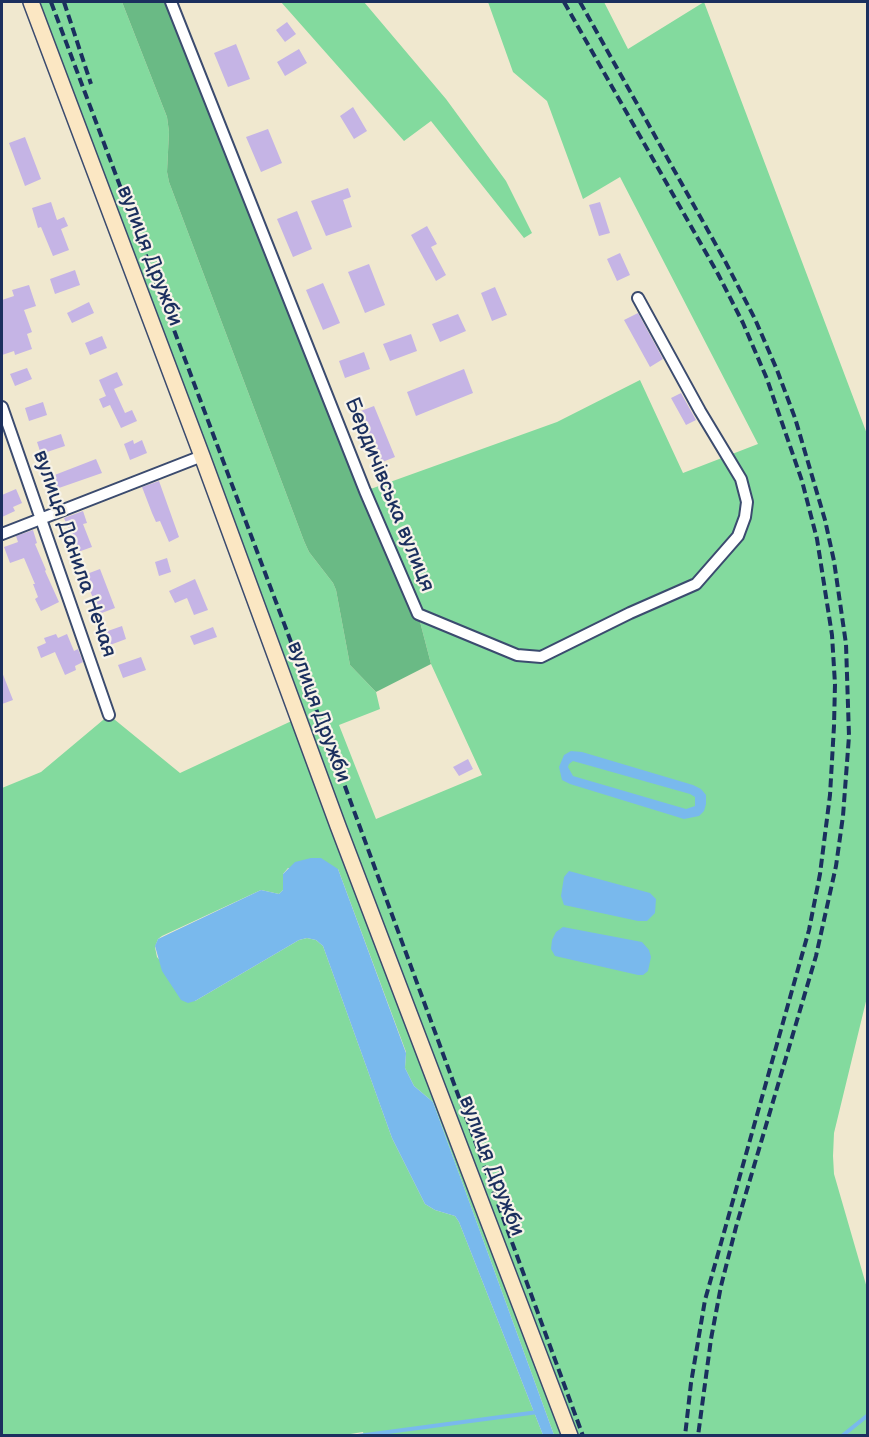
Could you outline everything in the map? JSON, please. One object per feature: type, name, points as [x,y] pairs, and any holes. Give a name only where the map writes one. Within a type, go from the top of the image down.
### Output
[{"type":"street","name":"вулиця Дружби","points":[[31,2],[338,826],[570,1436]]},
{"type":"street","name":"Бердичівська вулиця","points":[[171,2],[360,480],[418,614],[517,655],[541,657],[630,613],[696,584],[738,536],[745,517],[747,502],[741,479],[700,411],[638,298]]},
{"type":"street","name":"вулиця Данила Нечая","points":[[2,407],[109,715]]},
{"type":"street","points":[[2,534],[202,456]]},
{"type":"green space","points":[[31,2],[122,2],[167,117],[169,182],[304,541],[309,552],[336,590],[350,665],[376,692],[380,709],[339,725],[376,819],[482,775],[431,664],[418,614],[365,491],[557,422],[640,380],[683,473],[758,444],[620,177],[583,199],[547,101],[513,72],[488,2],[604,2],[628,49],[704,2],[867,434],[868,993],[834,1133],[833,1156],[834,1174],[867,1288],[867,1435],[554,1435],[433,1102],[414,1086],[405,1068],[406,1052],[338,869],[288,868],[283,874],[283,890],[279,894],[261,890],[162,936],[155,947],[157,957],[195,1001],[299,940],[307,938],[316,940],[323,946],[392,1138],[425,1204],[435,1210],[455,1216],[459,1222],[543,1435],[364,1436],[363,1432],[338,1436],[2,1436],[2,788],[41,772],[109,715],[180,773],[298,718]]},
{"type":"green space","points":[[122,2],[171,2],[418,614],[431,664],[376,692],[350,665],[336,590],[309,552],[304,541],[169,182],[167,117]]},
{"type":"green space","points":[[281,2],[364,2],[446,99],[506,181],[532,233],[524,238],[431,121],[404,141]]},
{"type":"water","points":[[571,751],[582,752],[693,785],[706,795],[704,811],[699,816],[684,819],[570,784],[562,780],[559,767],[564,755]],"holes":[[[573,761],[695,797],[695,806],[686,809],[573,776],[568,767]]]},
{"type":"water","points":[[321,858],[338,869],[406,1053],[405,1068],[414,1086],[433,1102],[554,1435],[543,1435],[459,1222],[455,1216],[435,1210],[425,1204],[392,1138],[323,946],[316,940],[307,938],[299,940],[188,1003],[181,1000],[162,971],[155,946],[158,939],[261,890],[279,894],[283,890],[283,874],[295,862]]},
{"type":"water","points":[[569,871],[650,893],[656,899],[655,913],[647,921],[638,921],[564,905],[561,896],[564,877]]},
{"type":"water","points":[[563,927],[642,942],[649,950],[651,957],[648,971],[643,975],[638,975],[555,956],[551,949],[552,940],[556,932]]},
{"type":"building","points":[[287,22],[296,34],[285,42],[276,30]]},
{"type":"building","points":[[236,44],[250,79],[228,87],[214,53]]},
{"type":"building","points":[[299,49],[307,63],[285,76],[277,62]]},
{"type":"building","points":[[353,107],[367,131],[354,139],[340,116]]},
{"type":"building","points":[[268,129],[282,163],[261,172],[246,137]]},
{"type":"building","points":[[25,137],[41,179],[25,186],[9,143]]},
{"type":"building","points":[[348,188],[351,197],[343,200],[352,227],[326,236],[311,201]]},
{"type":"building","points":[[51,202],[57,220],[64,217],[68,226],[61,229],[69,250],[53,256],[41,227],[38,228],[32,208]]},
{"type":"building","points":[[600,202],[610,233],[599,236],[589,205]]},
{"type":"building","points":[[297,211],[312,249],[293,257],[277,219]]},
{"type":"building","points":[[427,226],[437,244],[431,247],[446,275],[436,281],[411,235]]},
{"type":"building","points":[[620,253],[630,275],[617,281],[607,259]]},
{"type":"building","points":[[369,264],[385,305],[365,313],[348,272]]},
{"type":"building","points":[[75,270],[80,285],[55,294],[50,279]]},
{"type":"building","points":[[323,283],[340,323],[323,330],[306,290]]},
{"type":"building","points":[[29,285],[36,306],[24,310],[32,332],[27,334],[32,349],[15,355],[14,351],[2,355],[2,300],[14,296],[12,290]]},
{"type":"building","points":[[495,287],[507,315],[492,321],[481,293]]},
{"type":"building","points":[[89,302],[94,313],[72,323],[67,313]]},
{"type":"building","points":[[638,313],[663,359],[650,367],[624,320]]},
{"type":"building","points":[[458,314],[466,331],[440,342],[432,324]]},
{"type":"building","points":[[411,334],[417,351],[390,361],[383,344]]},
{"type":"building","points":[[102,336],[107,348],[90,355],[85,343]]},
{"type":"building","points":[[364,352],[370,369],[345,378],[339,361]]},
{"type":"building","points":[[27,368],[32,379],[15,386],[10,374]]},
{"type":"building","points":[[464,369],[473,393],[416,416],[407,392]]},
{"type":"building","points":[[117,372],[123,385],[114,389],[125,413],[132,410],[137,421],[121,428],[110,405],[103,408],[99,399],[106,396],[99,380]]},
{"type":"building","points":[[681,393],[696,420],[686,425],[671,398]]},
{"type":"building","points":[[43,402],[47,415],[29,421],[25,408]]},
{"type":"building","points":[[374,406],[395,457],[375,465],[353,414]]},
{"type":"building","points":[[61,434],[65,446],[41,454],[37,442]]},
{"type":"building","points":[[133,440],[134,444],[142,440],[147,453],[130,460],[124,444]]},
{"type":"building","points":[[96,459],[102,473],[56,489],[52,476]]},
{"type":"building","points":[[159,481],[179,537],[169,542],[160,521],[156,522],[142,487]]},
{"type":"building","points":[[16,489],[22,503],[13,507],[15,511],[2,517],[2,495]]},
{"type":"building","points":[[83,511],[87,523],[83,524],[92,547],[78,552],[64,518]]},
{"type":"building","points":[[33,530],[37,543],[35,544],[59,602],[41,611],[35,599],[38,597],[33,584],[35,584],[24,558],[10,563],[4,547],[18,542],[16,536]]},
{"type":"building","points":[[167,558],[171,572],[159,576],[155,562]]},
{"type":"building","points":[[100,569],[115,608],[99,614],[84,575]]},
{"type":"building","points":[[195,579],[208,610],[194,615],[187,598],[175,603],[169,591]]},
{"type":"building","points":[[122,626],[126,639],[110,645],[105,632]]},
{"type":"building","points":[[213,627],[217,637],[194,645],[190,636]]},
{"type":"building","points":[[56,634],[58,638],[67,634],[74,651],[78,649],[83,662],[75,666],[76,670],[65,675],[55,652],[41,658],[37,647],[46,643],[44,638]]},
{"type":"building","points":[[141,657],[146,670],[123,678],[118,665]]},
{"type":"building","points":[[2,672],[13,700],[2,704]]},
{"type":"building","points":[[468,759],[473,769],[459,776],[453,767]]},
{"type":"waterway","points":[[358,1436],[538,1412]]},
{"type":"waterway","points":[[842,1436],[868,1415]]},
{"type":"railway","points":[[51,2],[339,770],[583,1436]]},
{"type":"railway","points":[[64,2],[91,84]]},
{"type":"railway","points":[[564,2],[718,274],[743,323],[767,379],[802,481],[817,539],[832,635],[835,684],[834,726],[830,795],[820,874],[809,930],[705,1300],[685,1436]]},
{"type":"railway","points":[[580,2],[725,261],[755,319],[777,370],[795,418],[825,520],[834,561],[846,644],[849,736],[843,816],[836,866],[816,956],[736,1227],[721,1286],[711,1339],[698,1436]]}]
